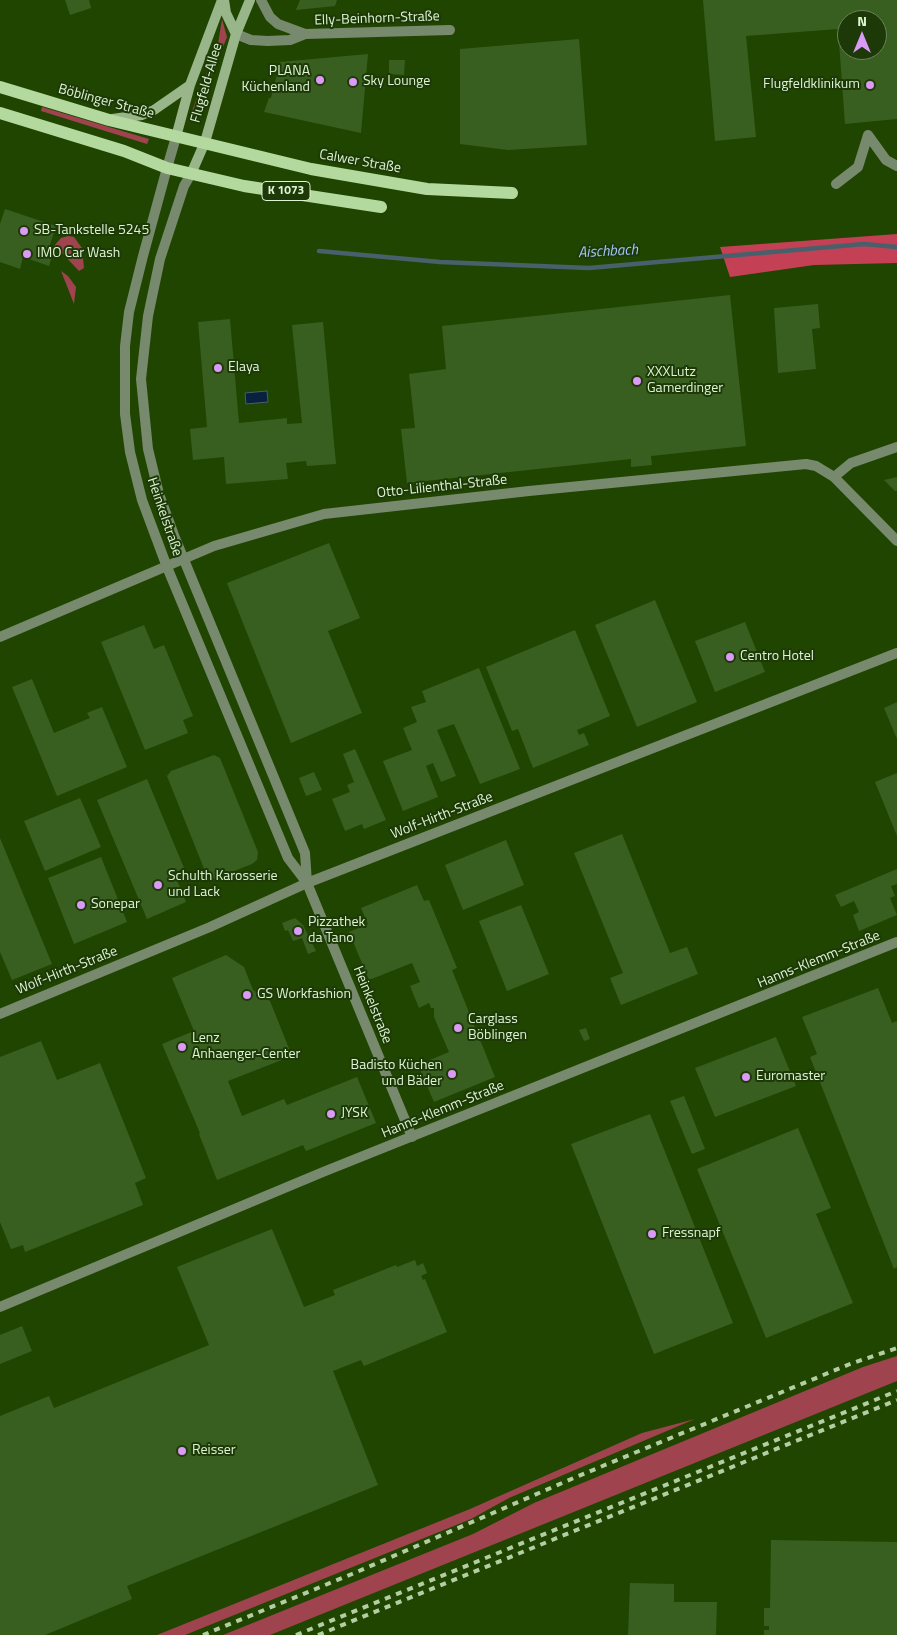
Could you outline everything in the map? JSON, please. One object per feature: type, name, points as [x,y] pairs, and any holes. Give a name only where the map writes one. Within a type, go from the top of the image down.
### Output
[{"type":"main road","points":[[223,0],[226,13],[236,34]]},
{"type":"main road","name":"Flugfeld-Allee","points":[[176,137],[190,85],[223,0]]},
{"type":"main road","name":"Flugfeld-Allee","points":[[191,174],[205,142],[236,34],[250,0]]},
{"type":"main road","points":[[109,120],[142,115],[154,110],[190,85]]},
{"type":"main road","name":"Böblinger Straße","points":[[0,87],[109,120],[176,137],[205,142]]},
{"type":"main road","name":"K 1073","points":[[0,113],[124,151],[167,168],[191,174],[244,186],[381,207]]},
{"type":"main road","name":"Calwer Straße","points":[[205,142],[269,160],[390,184],[427,189],[512,193]]},
{"type":"street","name":"Elly-Beinhorn-Straße","points":[[261,0],[270,17],[278,24],[304,34]]},
{"type":"street","name":"Elly-Beinhorn-Straße","points":[[236,34],[251,40],[268,41],[290,40],[304,34],[450,30]]},
{"type":"street","points":[[836,184],[858,167],[868,135],[886,160],[897,166]]},
{"type":"street","name":"Heinkelstraße","points":[[176,137],[130,312],[125,346],[124,379],[130,452],[142,500],[167,567],[288,858],[307,883],[412,1137]]},
{"type":"street","name":"Heinkelstraße","points":[[191,174],[184,186],[160,259],[148,316],[141,380],[148,449],[159,494],[306,853],[307,883]]},
{"type":"street","points":[[897,447],[851,463],[834,478],[897,542]]},
{"type":"street","name":"Otto-Lilienthal-Straße","points":[[0,637],[214,546],[289,524],[339,512],[806,464],[816,466],[834,478]]},
{"type":"street","name":"Wolf-Hirth-Straße","points":[[0,1014],[210,927],[307,883],[897,653]]},
{"type":"street","name":"Hanns-Klemm-Straße","points":[[0,1307],[412,1137],[897,942]]},
{"type":"shaded area","points":[[222,19],[227,37],[193,122],[188,121],[218,44]]},
{"type":"shaded area","points":[[42,107],[149,139],[147,144],[41,111]]},
{"type":"shaded area","points":[[897,234],[897,263],[814,265],[730,277],[720,247]]},
{"type":"shaded area","points":[[74,237],[82,248],[84,268],[79,271],[61,252],[53,247],[61,238]]},
{"type":"shaded area","points":[[61,271],[68,276],[76,287],[74,304]]},
{"type":"shaded area","points":[[897,1356],[897,1381],[270,1635],[223,1635],[473,1534],[534,1503],[863,1367]]},
{"type":"shaded area","points":[[695,1419],[509,1498],[471,1519],[185,1635],[157,1635],[470,1509],[642,1433]]},
{"type":"water","points":[[267,391],[268,402],[246,404],[245,393]]},
{"type":"building","points":[[65,0],[89,0],[91,8],[70,15]]},
{"type":"building","points":[[300,0],[337,0],[335,6],[296,10]]},
{"type":"building","name":"Flugfeldklinikum","points":[[703,0],[897,0],[897,119],[845,124],[840,60],[887,60],[887,10],[837,10],[837,29],[746,36],[756,137],[715,141]]},
{"type":"building","points":[[579,39],[587,145],[508,150],[460,144],[460,49]]},
{"type":"building","name":"PLANA Küchenland","points":[[368,54],[361,133],[264,112],[269,98],[271,98],[280,62]]},
{"type":"building","points":[[389,60],[405,60],[404,75],[389,74]]},
{"type":"building","points":[[5,209],[56,226],[49,248],[54,250],[49,266],[23,257],[20,269],[0,262],[0,224]]},
{"type":"building","name":"XXXLutz Gamerdinger","points":[[730,295],[746,446],[651,456],[652,465],[631,467],[631,459],[407,483],[401,429],[415,428],[409,374],[446,369],[442,326]]},
{"type":"building","points":[[818,304],[820,328],[812,329],[816,369],[778,373],[774,308]]},
{"type":"building","name":"Elaya","points":[[230,319],[239,423],[287,418],[287,424],[302,423],[292,325],[323,322],[336,464],[307,466],[306,461],[286,463],[288,479],[226,484],[224,457],[193,460],[190,429],[207,427],[198,322]]},
{"type":"building","points":[[897,477],[897,491],[895,491],[884,480]]},
{"type":"building","points":[[329,543],[360,618],[328,631],[362,713],[291,743],[227,583]]},
{"type":"building","points":[[655,600],[697,702],[637,727],[595,625]]},
{"type":"building","name":"Centro Hotel","points":[[745,622],[765,672],[715,692],[695,641]]},
{"type":"building","points":[[144,625],[154,649],[164,645],[193,716],[183,720],[188,733],[145,750],[101,642]]},
{"type":"building","points":[[575,630],[610,716],[577,730],[579,735],[584,733],[589,745],[533,768],[518,729],[512,731],[486,667]]},
{"type":"building","points":[[479,668],[520,769],[480,784],[454,724],[437,730],[456,776],[441,782],[433,763],[426,766],[438,797],[403,811],[383,761],[412,750],[403,728],[417,722],[411,707],[426,702],[422,691]]},
{"type":"building","points":[[32,679],[54,733],[90,718],[87,713],[102,707],[127,767],[57,796],[12,687]]},
{"type":"building","points":[[897,702],[897,739],[884,708]]},
{"type":"building","points":[[355,749],[386,820],[364,829],[362,824],[345,831],[332,799],[350,792],[347,785],[354,782],[343,754]]},
{"type":"building","points":[[214,755],[220,758],[258,852],[257,860],[252,864],[214,879],[207,876],[167,776],[171,771]]},
{"type":"building","points":[[314,772],[322,790],[306,796],[299,778]]},
{"type":"building","points":[[897,773],[897,836],[875,782]]},
{"type":"building","points":[[147,779],[184,868],[174,873],[186,902],[147,919],[97,800]]},
{"type":"building","points":[[80,798],[101,847],[45,871],[24,821]]},
{"type":"building","points":[[622,834],[670,953],[687,947],[698,974],[621,1005],[610,978],[623,973],[574,853]]},
{"type":"building","points":[[0,838],[52,964],[12,980],[0,952]]},
{"type":"building","points":[[506,840],[524,885],[463,910],[445,865]]},
{"type":"building","points":[[101,857],[127,922],[74,944],[48,878]]},
{"type":"building","points":[[897,869],[897,884],[891,886],[895,896],[890,898],[897,915],[859,931],[853,915],[859,912],[854,901],[841,907],[835,895]]},
{"type":"building","points":[[417,885],[424,901],[429,900],[457,968],[452,970],[495,1077],[434,1102],[418,1065],[449,1052],[434,1017],[434,1008],[431,1008],[429,1003],[419,1008],[410,986],[420,982],[412,963],[369,980],[349,932],[368,924],[361,908]]},
{"type":"building","points":[[521,905],[549,974],[507,991],[479,921]]},
{"type":"building","points":[[295,918],[303,925],[316,951],[308,954],[302,938],[293,941],[288,930],[285,931],[282,923]]},
{"type":"building","points":[[226,955],[244,967],[253,990],[270,1001],[292,1056],[228,1081],[242,1116],[284,1099],[287,1105],[357,1077],[376,1123],[306,1151],[303,1145],[217,1180],[200,1133],[162,1044],[194,1031],[172,978]]},
{"type":"building","points":[[878,988],[892,1023],[897,1021],[897,1267],[894,1269],[810,1057],[817,1054],[802,1017]]},
{"type":"building","points":[[586,1028],[590,1039],[584,1041],[579,1030]]},
{"type":"building","name":"Euromaster","points":[[776,1037],[796,1086],[715,1117],[695,1068]]},
{"type":"building","points":[[41,1041],[57,1080],[100,1063],[146,1178],[135,1183],[143,1205],[25,1252],[23,1245],[11,1249],[0,1222],[0,1057]]},
{"type":"building","points":[[684,1096],[705,1149],[692,1154],[670,1101]]},
{"type":"building","name":"Fressnapf","points":[[650,1114],[733,1323],[654,1354],[571,1144]]},
{"type":"building","points":[[798,1128],[831,1208],[816,1214],[853,1303],[766,1338],[697,1169]]},
{"type":"building","name":"Reisser","points":[[272,1229],[304,1307],[335,1295],[333,1290],[396,1265],[397,1267],[415,1260],[417,1266],[423,1263],[427,1273],[421,1276],[423,1280],[425,1279],[447,1332],[364,1366],[361,1360],[333,1371],[378,1485],[127,1586],[132,1599],[45,1635],[0,1635],[0,1416],[49,1396],[54,1408],[209,1345],[177,1267]]},
{"type":"building","points":[[22,1326],[32,1351],[0,1364],[0,1335]]},
{"type":"building","points":[[771,1540],[897,1542],[897,1635],[764,1635],[764,1630],[769,1630],[769,1626],[764,1626],[764,1608],[770,1608]]},
{"type":"building","points":[[630,1583],[674,1584],[674,1602],[717,1602],[716,1635],[628,1635]]},
{"type":"waterway","name":"Aischbach","points":[[319,251],[440,262],[589,268],[864,244],[897,247]]},
{"type":"railway","points":[[203,1635],[352,1574],[576,1477],[850,1364],[897,1348]]},
{"type":"railway","points":[[296,1635],[897,1391]]},
{"type":"railway","points":[[318,1635],[897,1400]]},
{"type":"place","name":"PLANA Küchenland","points":[[320,80]]},
{"type":"place","name":"Sky Lounge","points":[[353,82]]},
{"type":"place","name":"Flugfeldklinikum","points":[[870,85]]},
{"type":"place","name":"SB-Tankstelle 5245","points":[[24,231]]},
{"type":"place","name":"IMO Car Wash","points":[[27,254]]},
{"type":"place","name":"Elaya","points":[[218,368]]},
{"type":"place","name":"XXXLutz Gamerdinger","points":[[637,381]]},
{"type":"place","name":"Centro Hotel","points":[[730,657]]},
{"type":"place","name":"Schulth Karosserie und Lack","points":[[158,885]]},
{"type":"place","name":"Sonepar","points":[[81,905]]},
{"type":"place","name":"Pizzathek da Tano","points":[[298,931]]},
{"type":"place","name":"GS Workfashion","points":[[247,995]]},
{"type":"place","name":"Carglass Böblingen","points":[[458,1028]]},
{"type":"place","name":"Lenz Anhaenger-Center","points":[[182,1047]]},
{"type":"place","name":"Badisto Küchen und Bäder","points":[[452,1074]]},
{"type":"place","name":"Euromaster","points":[[746,1077]]},
{"type":"place","name":"JYSK","points":[[331,1114]]},
{"type":"place","name":"Fressnapf","points":[[652,1234]]},
{"type":"place","name":"Reisser","points":[[182,1451]]}]
